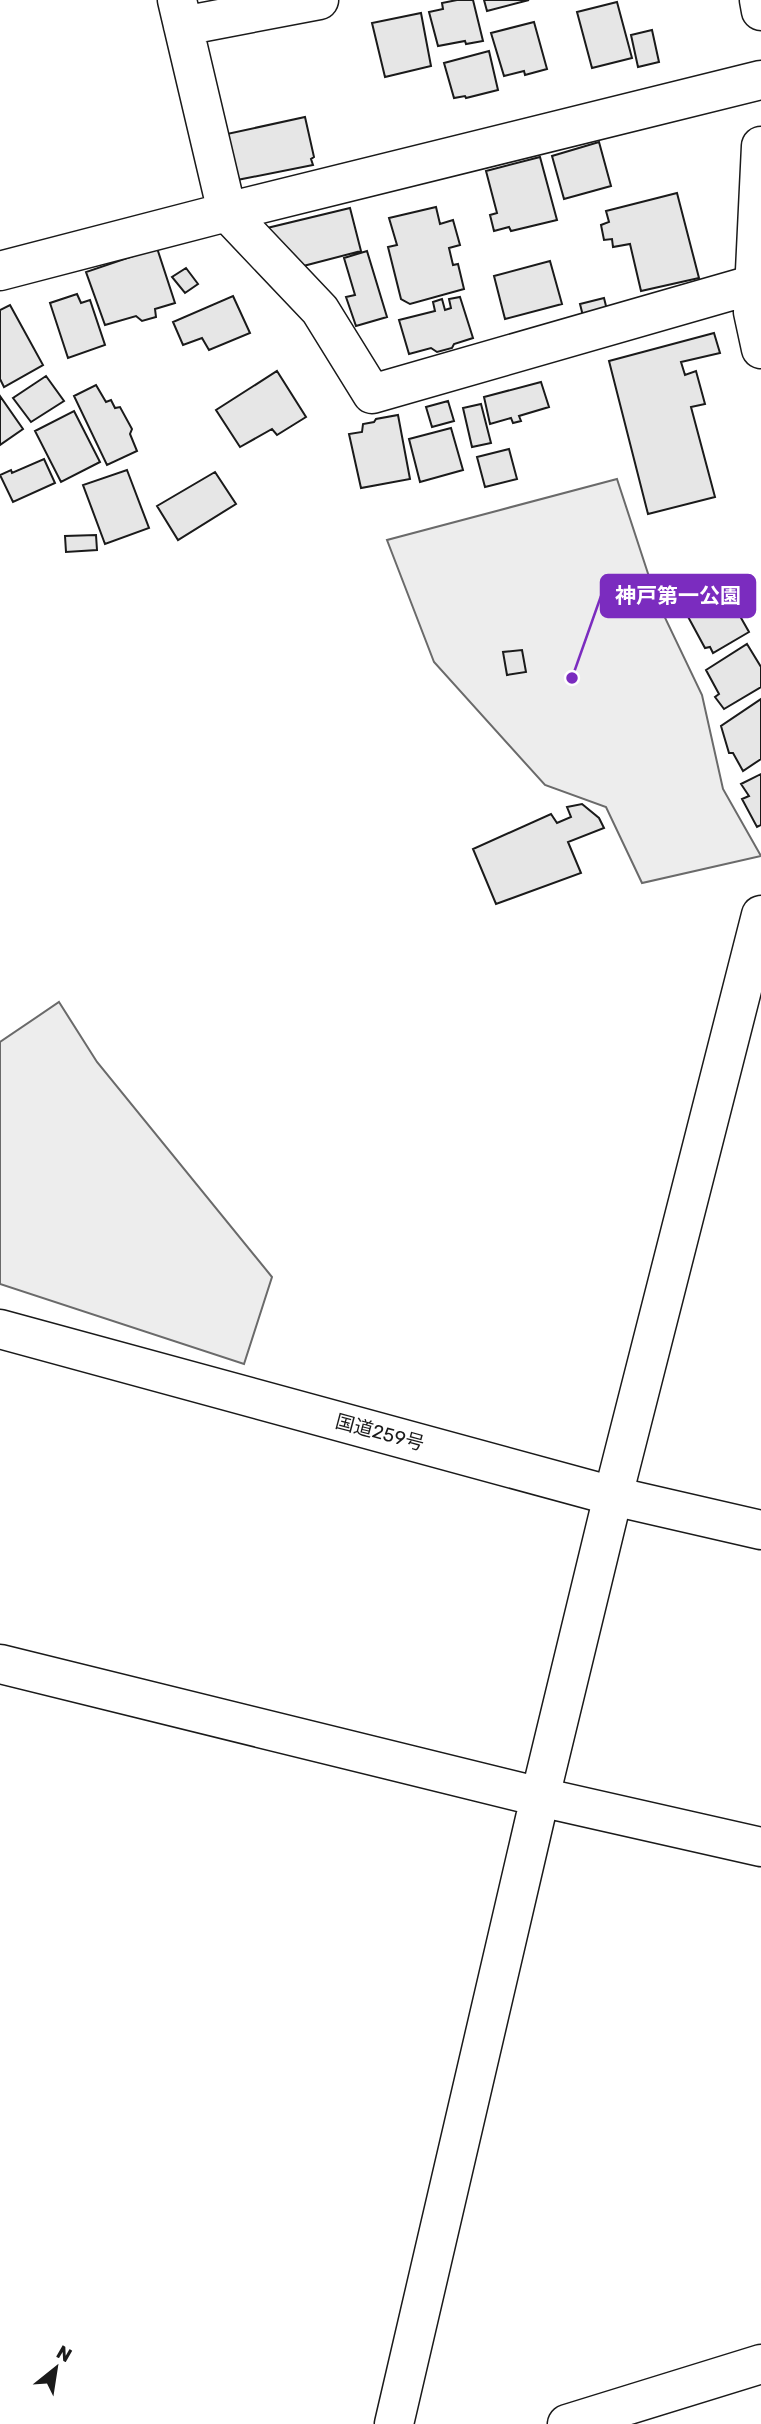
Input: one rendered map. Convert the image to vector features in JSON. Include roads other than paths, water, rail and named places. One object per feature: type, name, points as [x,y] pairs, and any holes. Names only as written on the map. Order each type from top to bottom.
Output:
[{"type":"main road","points":[[319,0],[180,13],[227,212],[320,310],[372,394],[755,284]]},
{"type":"main road","points":[[759,0],[761,11]]},
{"type":"main road","points":[[0,271],[761,80]]},
{"type":"main road","points":[[761,146],[754,312],[761,348]]},
{"type":"main road","points":[[394,2424],[613,1496],[761,915]]},
{"type":"main road","name":"国道259号","points":[[0,1329],[613,1496],[761,1530]]},
{"type":"main road","points":[[0,1664],[540,1797],[761,1847]]},
{"type":"main road","points":[[567,2424],[761,2364]]},
{"type":"place","name":"神戸第一公園","points":[[572,678]]}]
